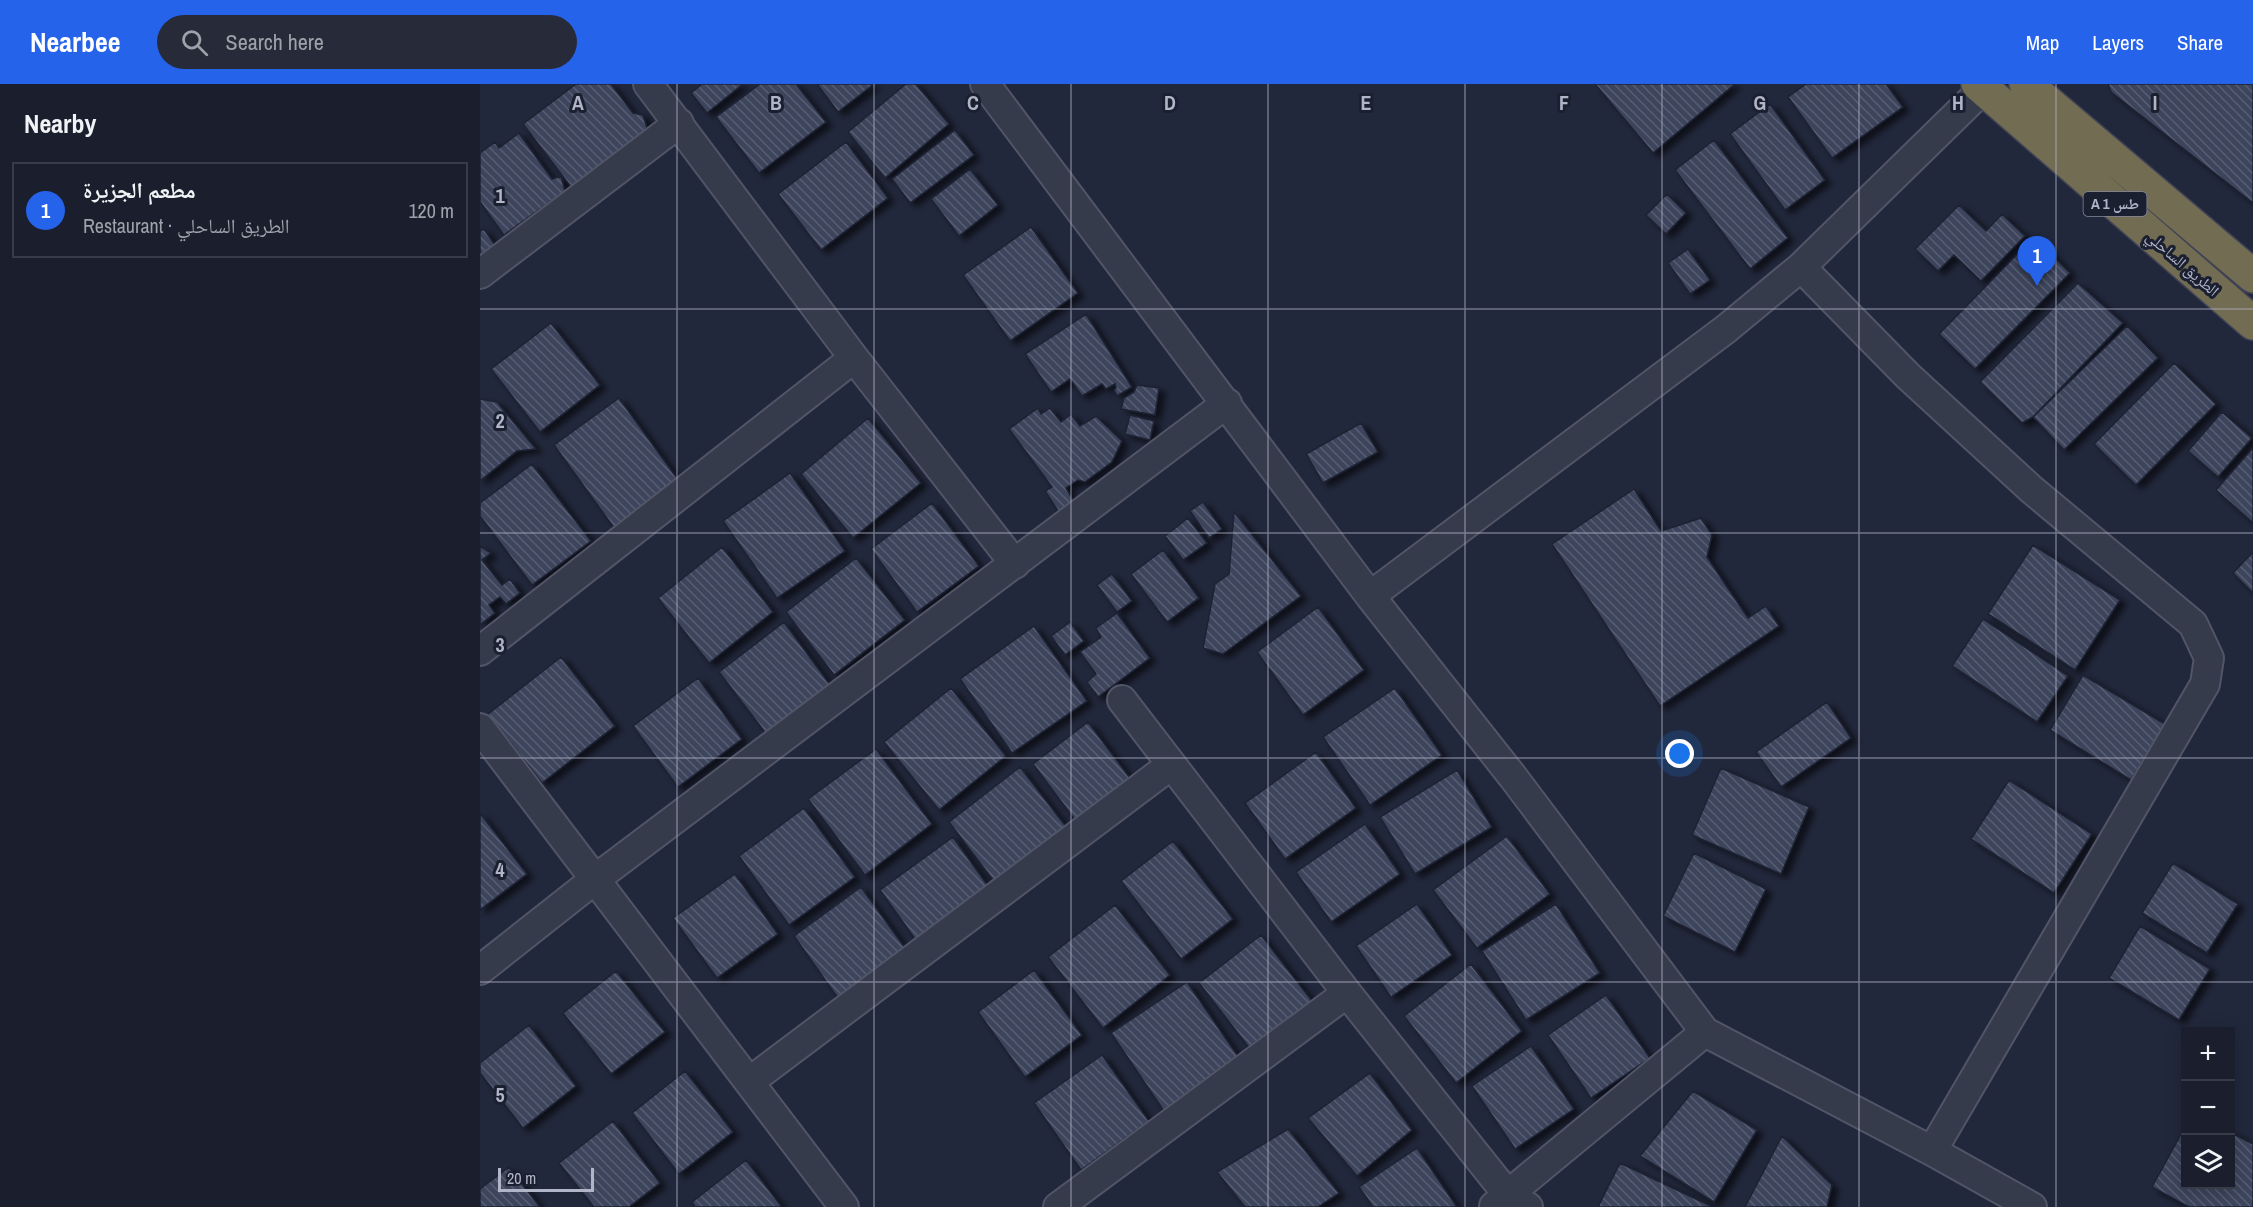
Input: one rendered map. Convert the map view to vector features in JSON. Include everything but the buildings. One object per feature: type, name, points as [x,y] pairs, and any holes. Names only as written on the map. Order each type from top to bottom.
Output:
[{"type":"highway","name":"الطريق الساحلي","points":[[2026,84],[2253,276]]},
{"type":"highway","name":"الطريق الساحلي","points":[[1981,86],[2253,323]]},
{"type":"street","points":[[648,84],[854,358],[1015,564]]},
{"type":"street","points":[[985,84],[1370,596],[1513,777],[1705,1032],[1932,1151],[2032,1207]]},
{"type":"street","points":[[1370,596],[1717,336],[1801,267],[1981,86]]},
{"type":"street","points":[[480,274],[679,123]]},
{"type":"street","points":[[1801,267],[1908,376],[2031,489],[2193,624],[2209,658],[2205,684],[1932,1151]]},
{"type":"street","points":[[480,651],[854,358]]},
{"type":"street","points":[[480,970],[594,880],[1227,403]]},
{"type":"street","points":[[1122,700],[1510,1203],[1705,1032]]},
{"type":"street","points":[[480,728],[844,1207]]},
{"type":"street","points":[[749,1082],[1171,765]]},
{"type":"street","points":[[1058,1207],[1347,993]]},
{"type":"place","name":"مطعم الجزيرة","points":[[2037,286]]}]
